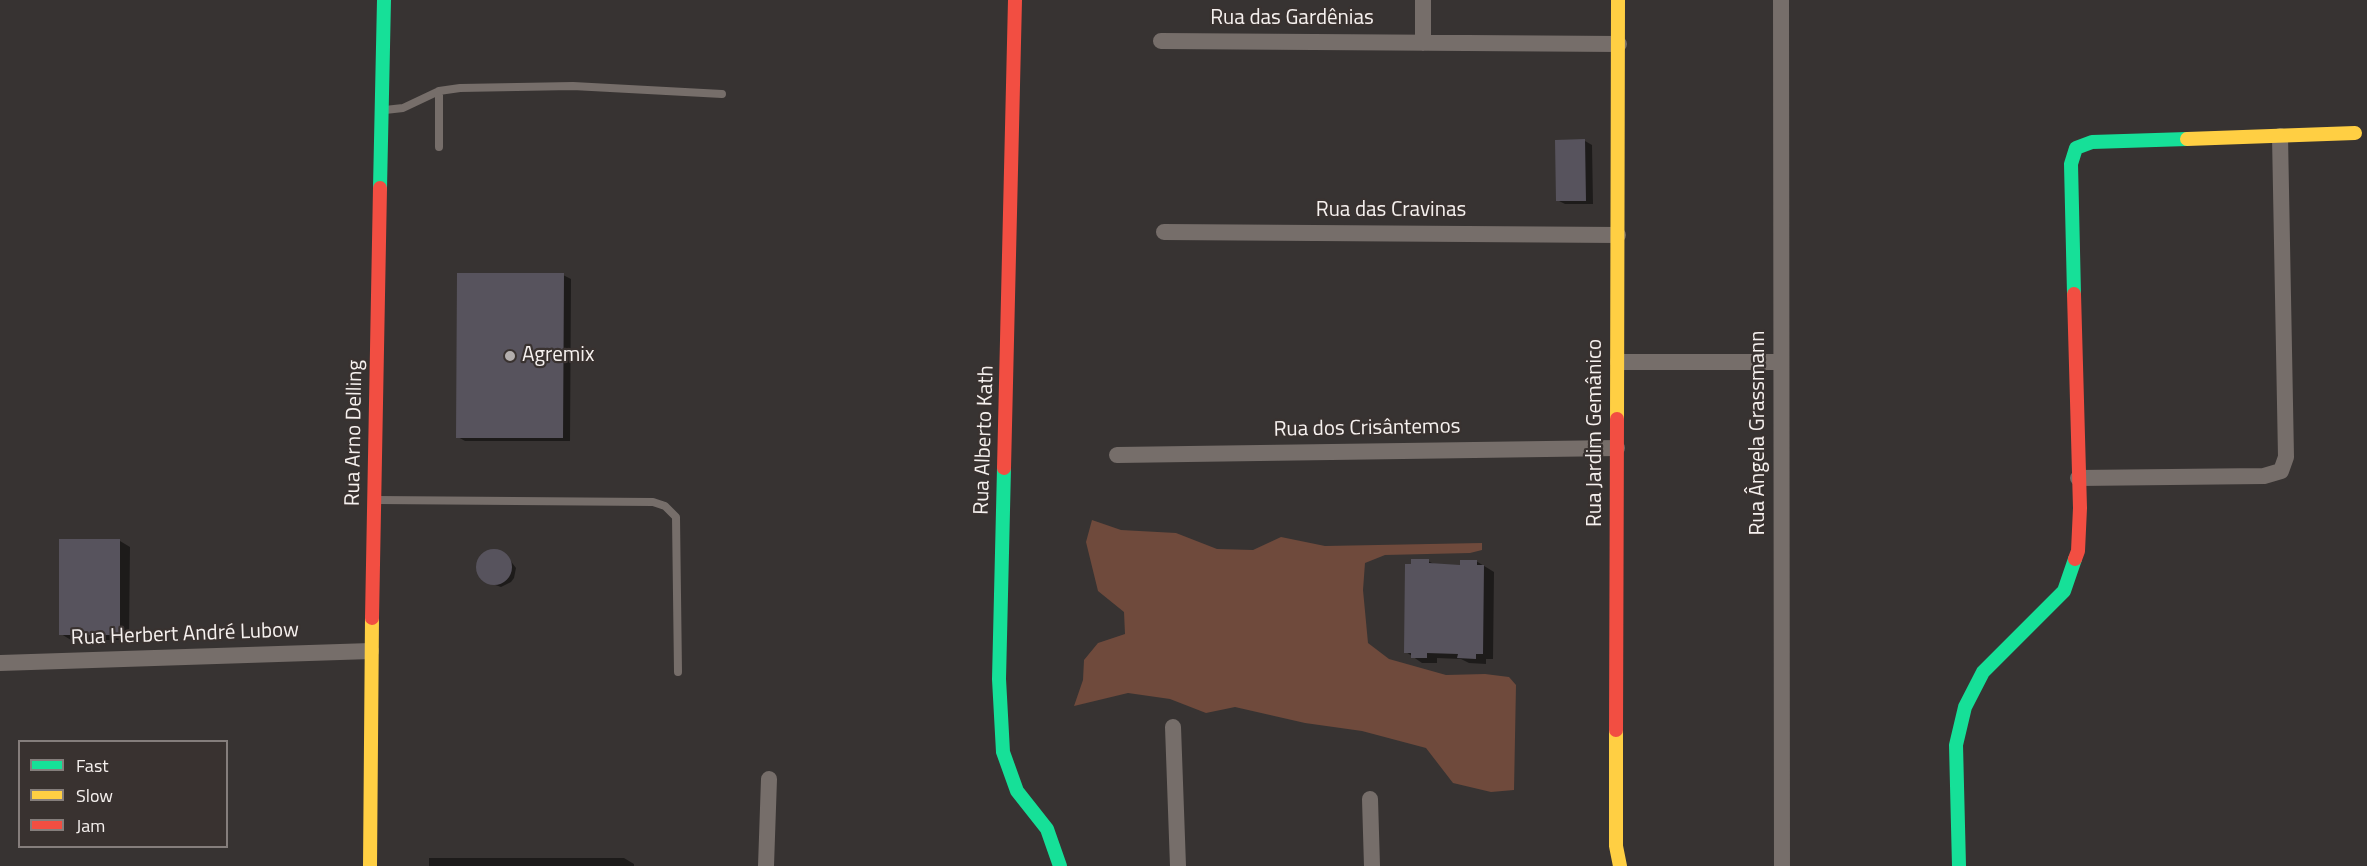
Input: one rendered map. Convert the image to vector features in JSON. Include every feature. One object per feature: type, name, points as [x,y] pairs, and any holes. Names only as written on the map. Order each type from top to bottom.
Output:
[{"type":"street","name":"Rua Arno Delling","points":[[370,866],[371,651],[384,0]]},
{"type":"street","name":"Rua Alberto Kath","points":[[1015,0],[999,678],[1002,742],[1003,752],[1017,791],[1047,829],[1060,866]]},
{"type":"street","name":"Rua Jardim Gemânico","points":[[1618,0],[1616,846],[1620,866]]},
{"type":"street","name":"Rua Ângela Grassmann","points":[[1781,0],[1782,866]]},
{"type":"street","points":[[1419,4],[1423,43]]},
{"type":"street","name":"Rua das Gardênias","points":[[1161,41],[1619,44]]},
{"type":"street","points":[[1959,866],[1956,745],[1965,707],[1983,672],[2064,591],[2078,551],[2080,508],[2071,164],[2076,148],[2092,142],[2355,133]]},
{"type":"street","points":[[2078,478],[2264,476],[2281,471],[2286,457],[2280,136]]},
{"type":"street","name":"Rua das Cravinas","points":[[1164,232],[1618,236]]},
{"type":"street","points":[[1618,362],[1781,362]]},
{"type":"street","name":"Rua dos Crisântemos","points":[[1117,455],[1617,448]]},
{"type":"street","name":"Rua Herbert André Lubow","points":[[0,663],[371,651]]},
{"type":"street","points":[[1173,727],[1178,866]]},
{"type":"street","points":[[766,866],[769,779]]},
{"type":"street","points":[[1370,799],[1372,866]]},
{"type":"lane","points":[[382,110],[403,108],[439,91],[460,88],[573,86],[722,94]]},
{"type":"lane","points":[[439,91],[439,147]]},
{"type":"lane","points":[[375,500],[653,502],[665,506],[676,517],[678,672]]},
{"type":"shaded area","points":[[1092,520],[1121,530],[1176,533],[1217,549],[1253,550],[1281,537],[1325,546],[1482,543],[1482,550],[1470,553],[1385,555],[1365,563],[1363,590],[1368,643],[1389,659],[1446,675],[1485,674],[1509,677],[1516,685],[1514,790],[1491,792],[1453,783],[1426,748],[1362,731],[1305,723],[1235,707],[1206,713],[1170,699],[1128,693],[1074,706],[1083,680],[1084,660],[1098,643],[1125,634],[1124,612],[1098,591],[1086,542]]},
{"type":"building","points":[[1585,139],[1586,201],[1556,201],[1555,140]]},
{"type":"building","name":"Agremix","points":[[457,273],[564,273],[563,438],[456,438]]},
{"type":"building","points":[[59,539],[120,539],[120,635],[59,635]]},
{"type":"building","points":[[494,549],[507,554],[512,567],[507,580],[494,585],[481,580],[476,567],[481,554]]},
{"type":"building","points":[[1411,559],[1429,559],[1429,563],[1460,565],[1460,560],[1477,560],[1477,565],[1484,565],[1483,654],[1476,654],[1476,659],[1457,658],[1458,654],[1427,653],[1427,658],[1411,658],[1411,653],[1404,653],[1405,564],[1411,564]]},
{"type":"traffic: fast","points":[[380,188],[384,0]]},
{"type":"traffic: fast","points":[[2074,294],[2071,164],[2076,148],[2092,142],[2187,139]]},
{"type":"traffic: fast","points":[[1004,468],[999,679],[1003,752],[1017,791],[1047,829],[1060,866]]},
{"type":"traffic: fast","points":[[1959,866],[1956,745],[1965,707],[1983,672],[2064,591],[2075,559]]},
{"type":"traffic: slow","points":[[1617,419],[1618,0]]},
{"type":"traffic: slow","points":[[2187,139],[2355,133]]},
{"type":"traffic: slow","points":[[370,866],[372,618]]},
{"type":"traffic: slow","points":[[1616,730],[1616,846],[1620,866]]},
{"type":"traffic: jam","points":[[1004,468],[1015,0]]},
{"type":"traffic: jam","points":[[372,618],[380,188]]},
{"type":"traffic: jam","points":[[2074,294],[2080,508],[2078,551],[2075,559]]},
{"type":"traffic: jam","points":[[1616,730],[1617,419]]},
{"type":"place","name":"Agremix","points":[[510,356]]}]
